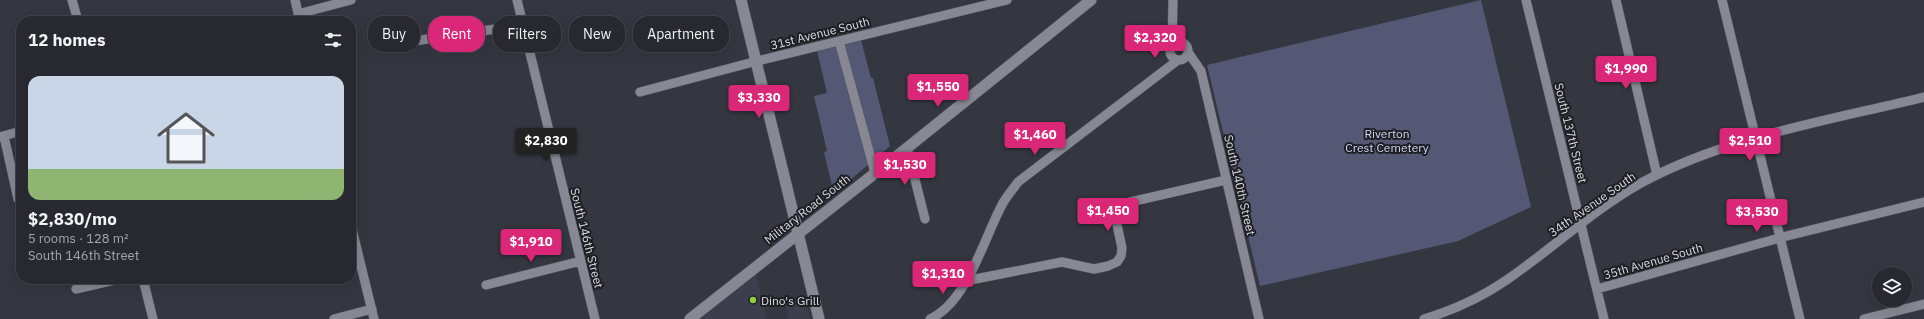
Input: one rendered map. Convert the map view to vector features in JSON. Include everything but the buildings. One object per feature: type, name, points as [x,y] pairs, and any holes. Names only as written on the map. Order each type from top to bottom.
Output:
[{"type":"street","points":[[72,0],[77,16]]},
{"type":"street","points":[[294,0],[299,16]]},
{"type":"street","points":[[302,16],[351,0]]},
{"type":"street","name":"South 146th Street","points":[[517,0],[521,16]]},
{"type":"street","points":[[741,0],[799,232],[819,319]]},
{"type":"street","name":"31st Avenue South","points":[[640,92],[757,61],[1007,0]]},
{"type":"street","name":"Military Road South","points":[[690,319],[907,148],[1091,0]]},
{"type":"street","points":[[1173,0],[1173,23],[1171,34],[1174,47],[1174,58],[1186,57]]},
{"type":"street","name":"South 137th Street","points":[[1526,0],[1604,319]]},
{"type":"street","points":[[1616,0],[1657,175]]},
{"type":"street","points":[[1722,0],[1800,319]]},
{"type":"street","points":[[420,40],[493,29]]},
{"type":"street","points":[[839,41],[875,173]]},
{"type":"street","points":[[1158,76],[1174,47],[1186,44],[1186,57]]},
{"type":"street","name":"South 146th Street","points":[[530,52],[595,319]]},
{"type":"street","points":[[930,319],[946,308],[965,281],[1003,203],[1018,182],[1158,76],[1186,57]]},
{"type":"street","name":"South 140th Street","points":[[1186,57],[1198,64],[1201,71],[1259,319]]},
{"type":"street","name":"34th Avenue South","points":[[1424,319],[1470,302],[1507,280],[1580,224],[1640,184],[1702,155],[1756,138],[1924,97]]},
{"type":"street","points":[[16,132],[2,136],[16,191]]},
{"type":"street","points":[[907,148],[925,219]]},
{"type":"street","points":[[965,281],[1062,262],[1094,269],[1108,266],[1117,262],[1121,256],[1122,248],[1113,206],[1226,180]]},
{"type":"street","name":"35th Avenue South","points":[[1597,289],[1779,238],[1924,202]]},
{"type":"street","points":[[356,245],[374,319]]},
{"type":"street","points":[[486,285],[581,261]]},
{"type":"street","points":[[76,289],[98,284]]},
{"type":"street","points":[[144,284],[153,319]]},
{"type":"street","points":[[1864,319],[1924,304]]},
{"type":"street","points":[[334,319],[372,309]]},
{"type":"shaded area","points":[[756,273],[767,319],[700,319]]},
{"type":"shaded area","points":[[806,298],[810,319],[789,319],[785,303]]},
{"type":"green space","name":"Riverton Crest Cemetery","points":[[1481,0],[1531,207],[1458,241],[1260,286],[1207,65]]},
{"type":"green space","points":[[861,40],[871,78],[873,78],[890,146],[834,194],[824,152],[827,151],[814,96],[827,93],[817,51]]},
{"type":"place","name":"Dino's Grill","points":[[753,300]]}]
